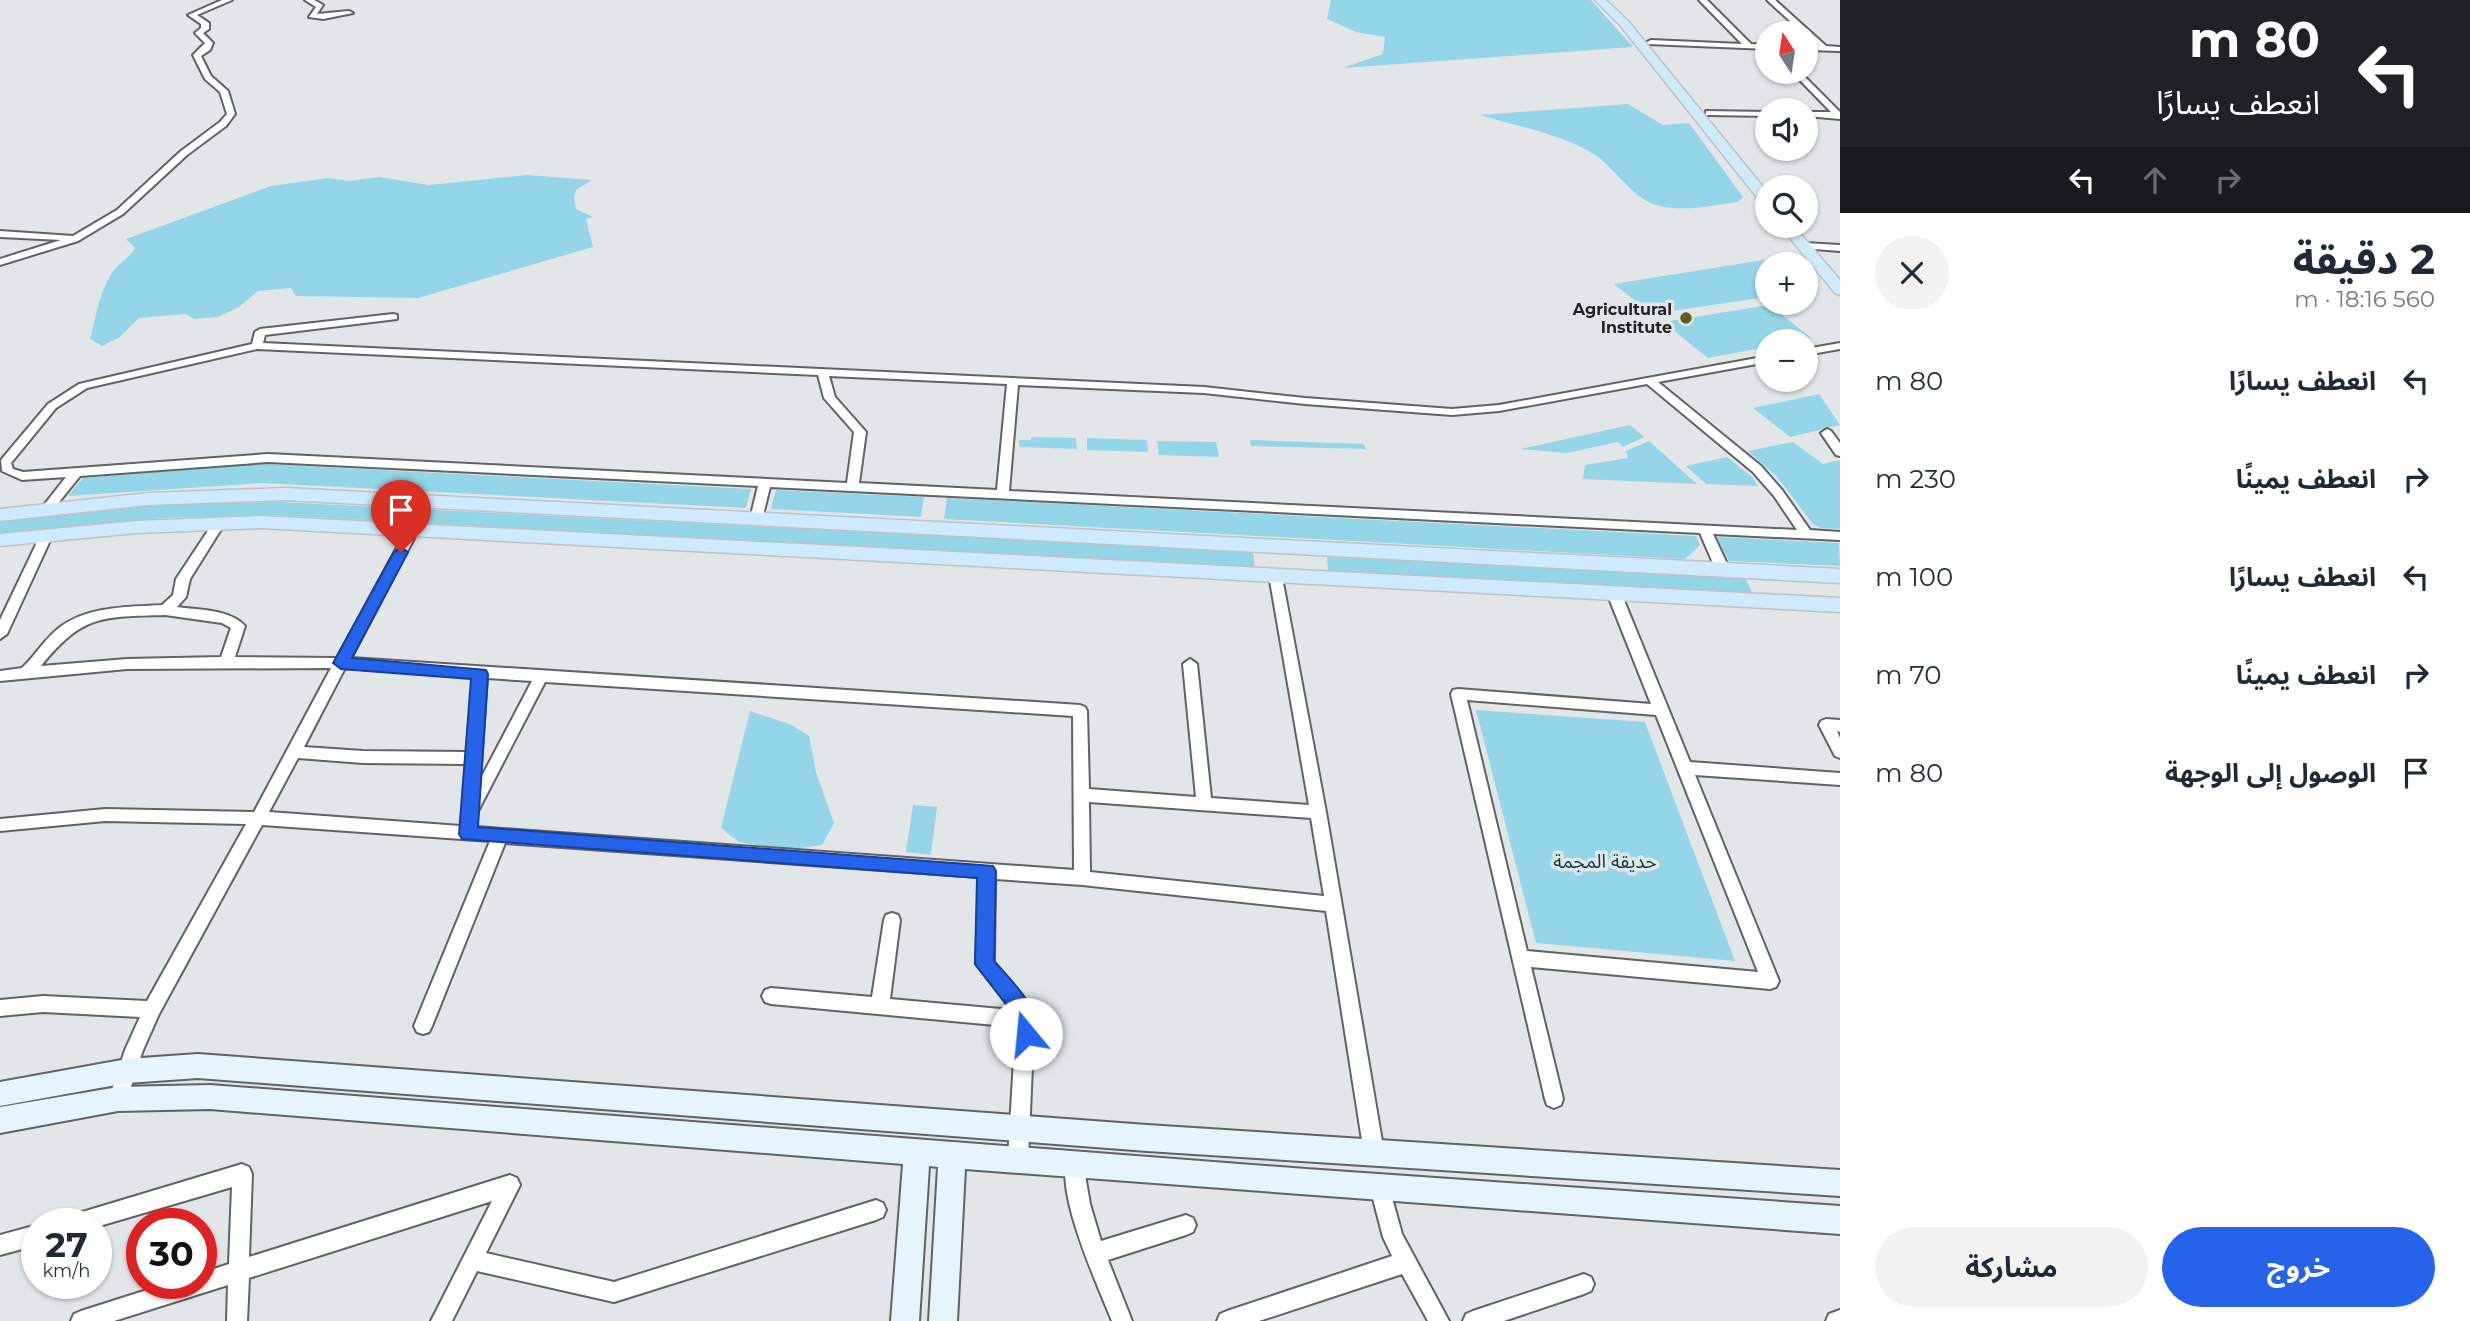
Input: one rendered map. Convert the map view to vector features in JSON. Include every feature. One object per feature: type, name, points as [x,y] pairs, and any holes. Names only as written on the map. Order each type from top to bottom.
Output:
[{"type":"main road","points":[[1600,0],[1624,23],[1755,186]]},
{"type":"main road","points":[[1610,0],[1651,43],[1762,175]]},
{"type":"main road","points":[[1802,238],[1840,271]]},
{"type":"main road","points":[[1808,238],[1840,290]]},
{"type":"main road","points":[[0,515],[148,499],[285,494],[1840,576]]},
{"type":"main road","points":[[0,540],[47,534],[260,522],[1840,605]]},
{"type":"street","points":[[0,262],[75,239],[120,212],[184,153],[223,124],[231,114],[225,91],[208,77],[197,55],[208,48],[209,43],[199,33],[205,29],[205,23],[192,15],[228,0]]},
{"type":"street","points":[[309,0],[320,7],[312,15],[323,17],[349,13]]},
{"type":"street","points":[[1703,0],[1749,46]]},
{"type":"street","points":[[1772,0],[1825,49]]},
{"type":"street","points":[[1651,43],[1755,46]]},
{"type":"street","points":[[1818,49],[1840,50]]},
{"type":"street","points":[[1808,84],[1839,115]]},
{"type":"street","points":[[1709,113],[1755,114]]},
{"type":"street","points":[[1818,114],[1839,115]]},
{"type":"street","points":[[0,234],[57,235],[75,239]]},
{"type":"street","points":[[1812,246],[1840,248]]},
{"type":"street","points":[[257,346],[260,332],[393,317]]},
{"type":"street","points":[[1755,361],[1499,408],[1452,412],[1204,390],[257,346],[83,386],[52,406],[5,463],[8,471],[22,476],[268,458],[1840,536]]},
{"type":"street","points":[[1818,350],[1840,346]]},
{"type":"street","points":[[822,372],[830,398],[860,432],[852,487]]},
{"type":"street","points":[[1650,380],[1757,469],[1778,493],[1805,534]]},
{"type":"street","points":[[1003,494],[1013,381]]},
{"type":"street","points":[[1827,433],[1840,452]]},
{"type":"street","points":[[47,509],[76,472]]},
{"type":"street","points":[[757,519],[765,482]]},
{"type":"street","points":[[165,610],[179,597],[183,579],[219,523]]},
{"type":"street","points":[[118,1099],[152,1009],[413,529]]},
{"type":"street","points":[[1704,529],[1723,570]]},
{"type":"street","points":[[0,634],[47,534]]},
{"type":"street","points":[[1276,575],[1374,1153]]},
{"type":"street","points":[[1521,958],[1770,981],[1614,593]]},
{"type":"street","points":[[27,673],[40,661],[51,643],[78,621],[97,614],[165,610],[225,619],[238,626],[227,661]]},
{"type":"street","points":[[0,676],[60,668],[227,661],[341,663],[1080,711],[1082,878]]},
{"type":"street","points":[[1190,664],[1204,804]]},
{"type":"street","points":[[468,834],[480,674]]},
{"type":"street","points":[[470,816],[540,677]]},
{"type":"street","points":[[1554,1099],[1458,694],[1661,710]]},
{"type":"street","points":[[1840,726],[1826,725],[1840,752]]},
{"type":"street","points":[[294,752],[363,757],[474,758]]},
{"type":"street","points":[[1684,768],[1840,779]]},
{"type":"street","points":[[1081,795],[1318,812]]},
{"type":"street","points":[[0,825],[105,815],[258,818],[1082,878],[1332,904]]},
{"type":"street","points":[[423,1026],[500,836]]},
{"type":"street","points":[[987,871],[985,964],[1019,1006],[1025,1020],[1018,1159]]},
{"type":"street","points":[[880,1005],[892,920]]},
{"type":"street","points":[[771,996],[1025,1020]]},
{"type":"street","points":[[0,1008],[43,1004],[152,1009]]},
{"type":"street","points":[[0,1094],[127,1071],[186,1067],[252,1069],[1021,1129],[1840,1183]]},
{"type":"street","points":[[457,1115],[466,1085]]},
{"type":"street","points":[[0,1120],[118,1099],[210,1097],[1840,1220]]},
{"type":"street","points":[[905,1321],[917,1152]]},
{"type":"street","points":[[943,1321],[952,1154]]},
{"type":"street","points":[[1075,1164],[1077,1196],[1122,1321]]},
{"type":"street","points":[[112,1212],[242,1174],[237,1321]]},
{"type":"street","points":[[217,1278],[510,1185],[440,1321]]},
{"type":"street","points":[[1380,1187],[1386,1221],[1439,1321]]},
{"type":"street","points":[[472,1260],[614,1292],[876,1210]]},
{"type":"street","points":[[1097,1253],[1186,1225]]},
{"type":"street","points":[[0,1245],[21,1239]]},
{"type":"street","points":[[1227,1321],[1406,1262]]},
{"type":"street","points":[[1474,1321],[1584,1284]]},
{"type":"street","points":[[81,1321],[150,1299]]},
{"type":"green space","points":[[1331,0],[1591,0],[1633,47],[1343,68],[1383,54],[1385,37],[1356,32],[1327,19]]},
{"type":"green space","points":[[1628,104],[1663,125],[1689,123],[1743,197],[1738,202],[1700,207],[1662,206],[1639,196],[1587,150],[1548,134],[1479,115]]},
{"type":"green space","points":[[527,175],[592,180],[576,190],[574,198],[576,209],[593,217],[586,219],[593,247],[418,298],[296,296],[291,288],[258,291],[239,307],[218,317],[194,319],[186,314],[139,318],[120,337],[102,346],[90,339],[104,289],[114,270],[135,248],[126,239],[271,186],[328,178],[350,181],[379,177],[429,185]]},
{"type":"green space","points":[[1755,261],[1755,299],[1652,314],[1614,284]]},
{"type":"green space","points":[[1755,307],[1755,315],[1782,315],[1800,329],[1755,329],[1755,349],[1708,358],[1663,322]]},
{"type":"green space","points":[[1819,394],[1840,425],[1790,437],[1753,408]]},
{"type":"green space","points":[[1630,425],[1644,437],[1623,447],[1618,442],[1567,453],[1520,449]]},
{"type":"green space","points":[[1031,437],[1076,438],[1077,449],[1019,447],[1019,440],[1031,440]]},
{"type":"green space","points":[[1087,438],[1147,440],[1148,452],[1087,450]]},
{"type":"green space","points":[[1250,440],[1364,444],[1366,449],[1251,446]]},
{"type":"green space","points":[[1157,441],[1216,442],[1219,457],[1159,455]]},
{"type":"green space","points":[[1649,441],[1697,484],[1583,479],[1585,465],[1628,458],[1626,451]]},
{"type":"green space","points":[[1793,442],[1823,464],[1840,460],[1840,529],[1821,528],[1813,524],[1777,477],[1748,451]]},
{"type":"green space","points":[[1727,457],[1752,477],[1758,486],[1706,484],[1686,466]]},
{"type":"green space","points":[[264,464],[751,489],[746,508],[262,483],[68,496],[83,478]]},
{"type":"green space","points":[[776,490],[924,497],[921,517],[771,509]]},
{"type":"green space","points":[[947,498],[1696,536],[1700,545],[1685,559],[944,519]]},
{"type":"green space","points":[[280,502],[1253,552],[1255,568],[271,515],[163,518],[0,534],[0,520],[170,504]]},
{"type":"green space","points":[[1716,537],[1839,543],[1840,566],[1729,561]]},
{"type":"green space","points":[[1327,557],[1745,578],[1753,594],[1328,571]]},
{"type":"green space","name":"حديقة المجمة","points":[[1476,710],[1645,722],[1735,961],[1536,943]]},
{"type":"green space","points":[[750,711],[792,725],[809,736],[816,772],[834,823],[822,845],[787,850],[739,842],[721,828]]},
{"type":"green space","points":[[913,805],[937,807],[931,855],[906,852]]},
{"type":"place","name":"Agricultural Institute","points":[[1686,318]]},
{"type":"route","points":[[401,552],[341,663],[480,674],[468,834],[987,871],[985,964],[1019,1006],[1025,1020],[1026,1034]]}]
